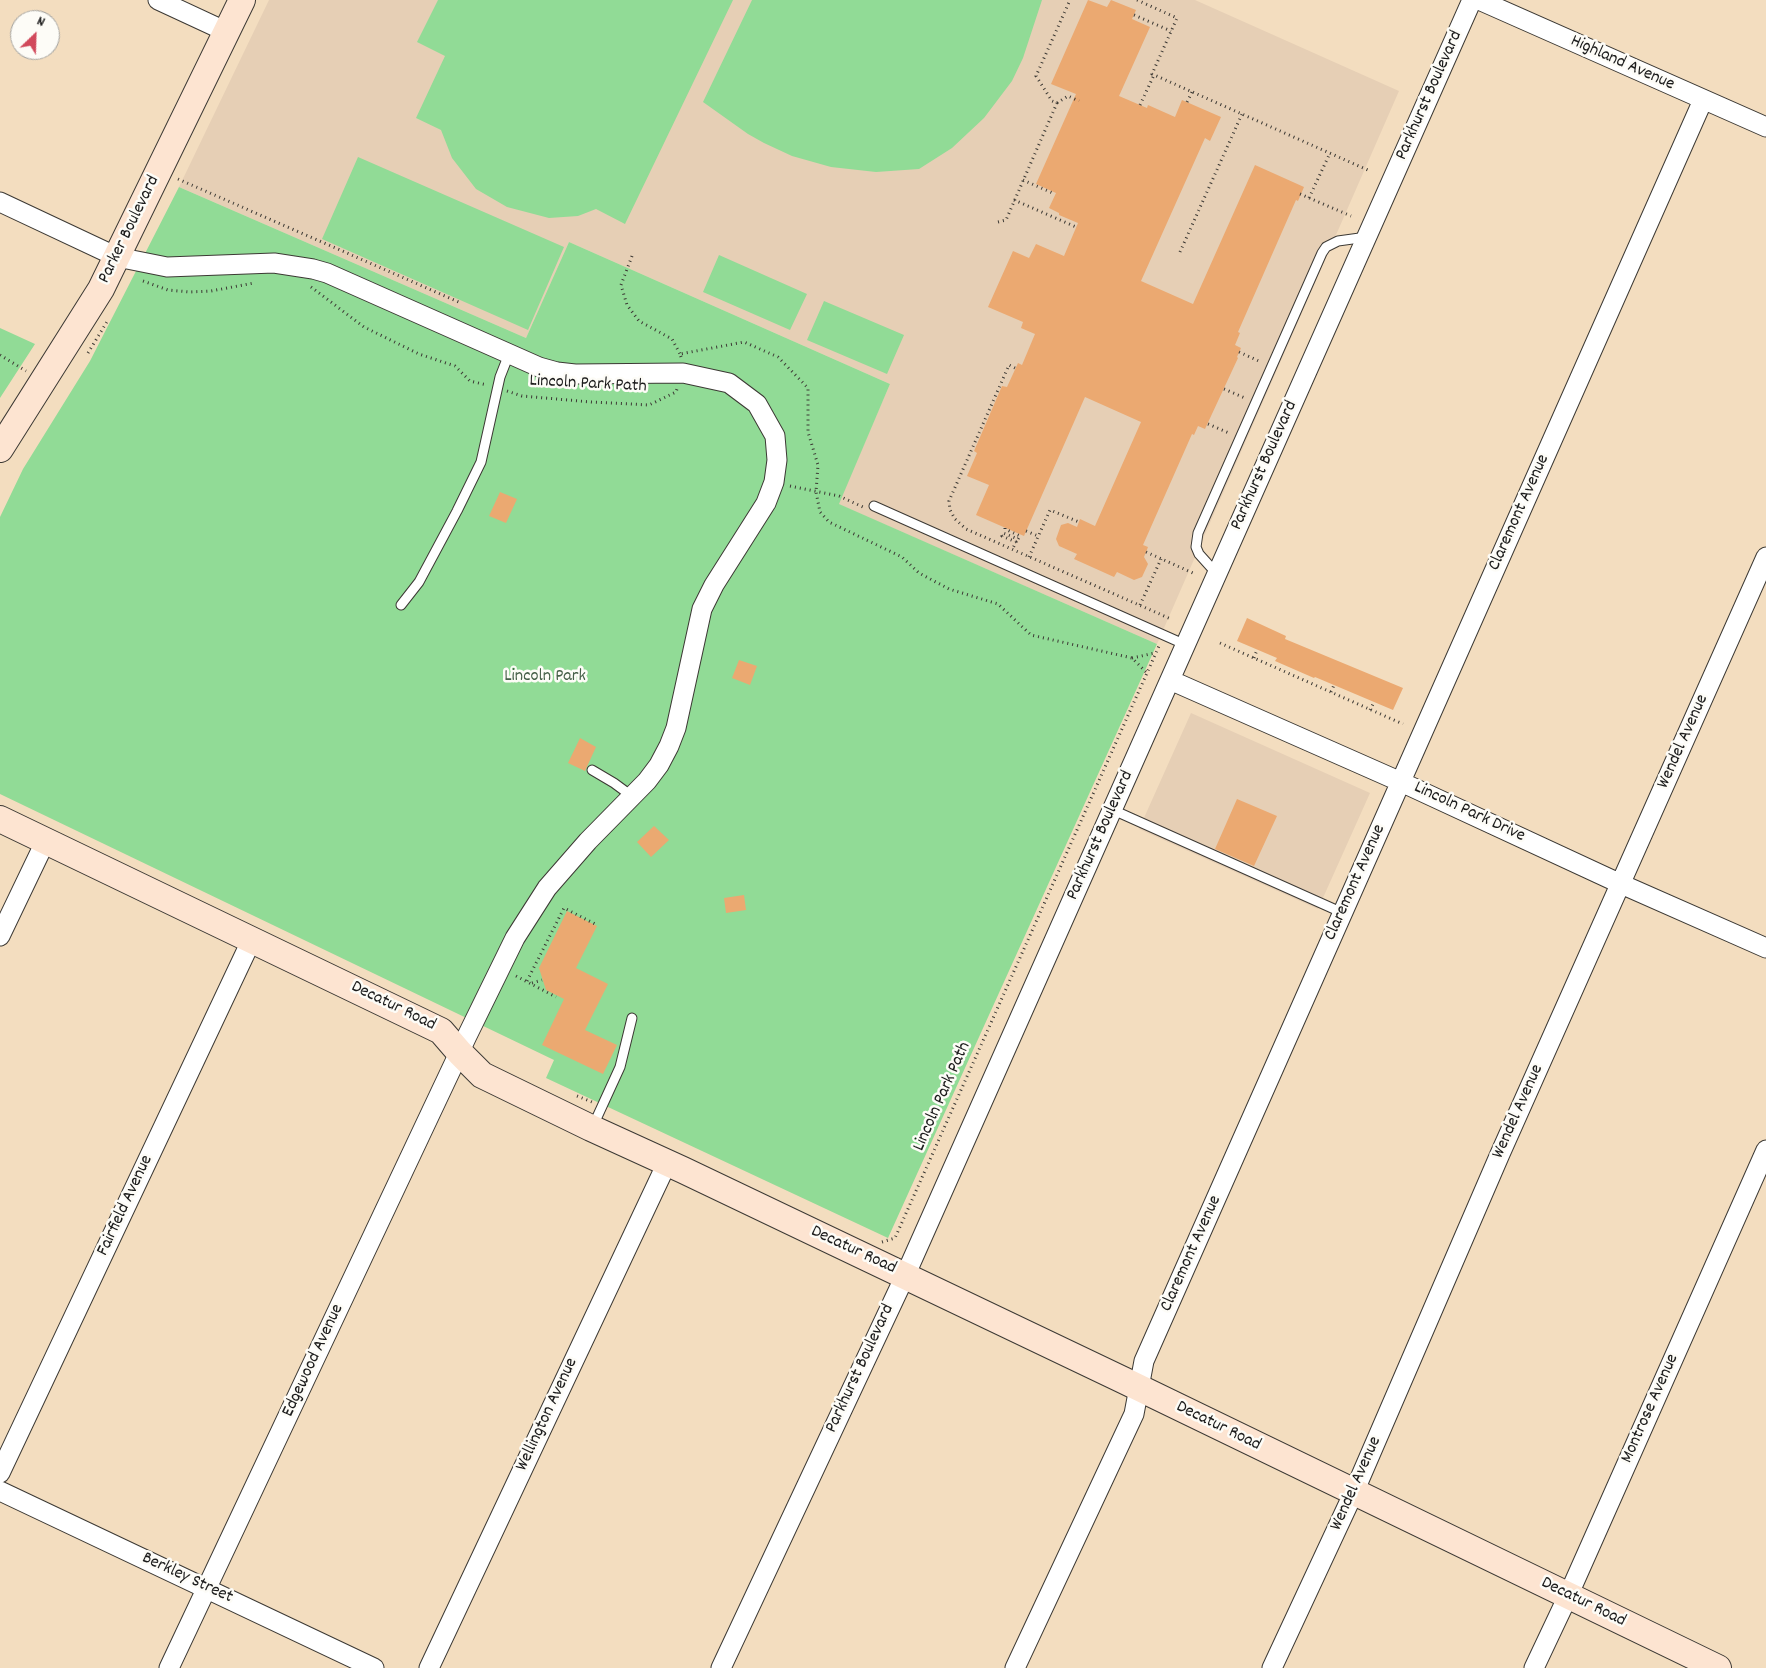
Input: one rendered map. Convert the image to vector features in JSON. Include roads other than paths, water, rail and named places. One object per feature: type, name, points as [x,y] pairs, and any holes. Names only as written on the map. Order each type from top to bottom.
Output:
[{"type":"street","points":[[158,0],[226,32]]},
{"type":"street","name":"Parker Boulevard","points":[[0,450],[101,289],[242,0]]},
{"type":"street","name":"Parkhurst Boulevard","points":[[721,1668],[905,1276],[1472,0]]},
{"type":"street","name":"Highland Avenue","points":[[1479,0],[1766,128]]},
{"type":"street","name":"Claremont Avenue","points":[[1014,1668],[1134,1414],[1144,1361],[1704,100]]},
{"type":"street","name":"Edgewood Avenue","points":[[0,202],[117,257],[168,267],[274,263],[327,273],[539,367],[557,372],[575,374],[683,373],[728,383],[757,404],[775,436],[777,460],[774,482],[766,503],[714,585],[702,609],[695,634],[676,728],[669,746],[659,765],[632,797],[565,866],[531,910],[488,991],[168,1668]]},
{"type":"street","name":"Wendel Avenue","points":[[1272,1668],[1354,1492],[1500,1154],[1766,557]]},
{"type":"street","name":"Lincoln Park Drive","points":[[1170,680],[1401,782],[1621,884],[1766,948]]},
{"type":"street","name":"Decatur Road","points":[[0,819],[441,1031],[482,1075],[1139,1388],[1718,1668]]},
{"type":"street","points":[[0,936],[46,840]]},
{"type":"street","name":"Fairfield Avenue","points":[[0,1474],[252,939]]},
{"type":"street","name":"Montrose Avenue","points":[[1534,1668],[1568,1596],[1766,1150]]},
{"type":"street","name":"Wellington Avenue","points":[[429,1668],[667,1163]]},
{"type":"street","name":"Berkley Street","points":[[0,1491],[374,1668]]},
{"type":"lane","points":[[1217,574],[1199,554],[1196,547],[1198,533],[1322,253],[1326,247],[1338,241],[1367,237]]},
{"type":"lane","points":[[401,605],[419,582],[481,462],[500,377],[509,354]]},
{"type":"lane","points":[[874,506],[1186,645]]},
{"type":"lane","points":[[592,770],[614,782],[632,797]]},
{"type":"lane","points":[[1113,810],[1344,913]]},
{"type":"lane","points":[[591,1128],[620,1067],[632,1018]]},
{"type":"park label","name":"Lincoln Park","points":[[545,678]]}]
